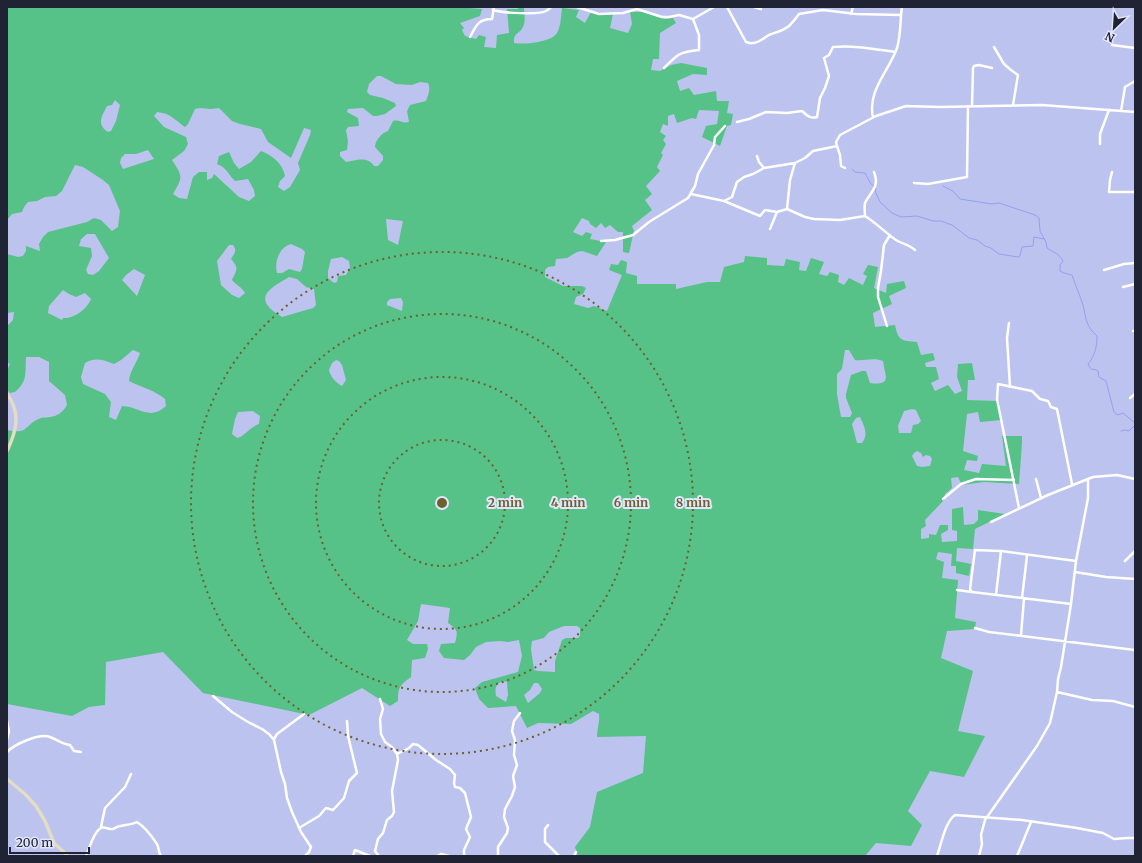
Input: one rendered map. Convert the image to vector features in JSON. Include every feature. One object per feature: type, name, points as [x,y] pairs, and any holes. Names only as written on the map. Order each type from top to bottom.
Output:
[{"type":"street","points":[[470,37],[479,22],[484,19],[492,19],[494,9],[506,13],[510,12],[524,14],[531,12],[541,13],[551,7]]},
{"type":"street","points":[[577,7],[588,8],[600,14],[623,13],[640,8],[662,17],[679,15],[693,19],[714,7]]},
{"type":"street","points":[[727,7],[746,42],[748,43],[761,40],[782,30],[792,23],[799,14],[822,8],[851,14],[901,15]]},
{"type":"street","points":[[754,7],[761,9]]},
{"type":"street","points":[[851,14],[853,7]]},
{"type":"street","points":[[873,118],[872,112],[874,95],[895,52],[902,7]]},
{"type":"street","points":[[664,68],[674,57],[683,52],[699,50],[699,35],[693,19]]},
{"type":"street","points":[[1112,45],[1135,48]]},
{"type":"street","points":[[737,122],[766,112],[802,112],[806,116],[813,118],[817,117],[820,98],[825,88],[828,76],[824,58],[829,55],[833,47],[872,47],[895,52]]},
{"type":"street","points":[[994,47],[1004,64],[1018,75],[1013,105]]},
{"type":"street","points":[[972,106],[974,66],[979,65],[992,68]]},
{"type":"street","points":[[1121,111],[1125,87],[1135,81]]},
{"type":"street","points":[[845,168],[841,166],[840,155],[836,142],[840,135],[873,118],[906,106],[1042,105],[1135,112]]},
{"type":"street","points":[[914,183],[928,184],[967,177],[968,106]]},
{"type":"street","points":[[1100,144],[1100,134],[1109,110]]},
{"type":"street","points":[[602,241],[615,240],[633,235],[649,222],[684,201],[691,194],[698,174],[714,145],[715,137],[725,126]]},
{"type":"street","points":[[724,201],[732,197],[739,181],[744,177],[764,168],[796,163],[814,151],[837,146]]},
{"type":"street","points":[[757,156],[759,162],[764,168]]},
{"type":"street","points":[[786,209],[790,180],[796,163]]},
{"type":"street","points":[[865,216],[865,203],[876,186],[874,172]]},
{"type":"street","points":[[1112,172],[1109,192],[1135,192]]},
{"type":"street","points":[[691,194],[724,201],[760,216],[764,210],[777,212],[786,209],[814,219],[840,220],[865,216],[895,239],[912,246],[915,250]]},
{"type":"street","points":[[770,229],[777,212]]},
{"type":"street","points":[[887,326],[878,297],[878,288],[882,271],[884,245],[890,234]]},
{"type":"street","points":[[1104,270],[1124,264],[1135,263]]},
{"type":"street","points":[[1123,287],[1135,284]]},
{"type":"street","points":[[1009,323],[1008,338],[1010,387]]},
{"type":"street","points":[[1019,508],[997,399],[998,384],[1032,391],[1040,399],[1048,401],[1051,408],[1057,409],[1072,484]]},
{"type":"street","points":[[7,394],[14,403],[17,421],[7,451]]},
{"type":"street","points":[[1130,398],[1135,394]]},
{"type":"street","points":[[991,522],[1072,484],[1088,480],[1093,477],[1117,475],[1135,478]]},
{"type":"street","points":[[943,499],[961,484],[976,479],[1014,480]]},
{"type":"street","points":[[1036,479],[1041,498]]},
{"type":"street","points":[[980,856],[982,844],[981,835],[985,820],[1037,746],[1050,722],[1057,692],[1071,604],[1076,561],[1088,498],[1088,480]]},
{"type":"street","points":[[972,592],[971,587],[975,550],[1001,551],[1027,556],[1076,561]]},
{"type":"street","points":[[996,595],[1001,551]]},
{"type":"street","points":[[1125,562],[1135,551]]},
{"type":"street","points":[[1021,635],[1027,556]]},
{"type":"street","points":[[1075,572],[1135,580]]},
{"type":"street","points":[[957,590],[1071,604]]},
{"type":"street","points":[[975,628],[989,632],[1135,650]]},
{"type":"street","points":[[1057,692],[1092,700],[1113,701],[1135,707]]},
{"type":"street","points":[[213,696],[232,712],[269,734],[274,740],[287,798],[298,828],[311,847],[305,856]]},
{"type":"street","points":[[379,856],[375,850],[378,839],[384,833],[387,820],[394,812],[392,791],[398,760],[397,754],[392,746],[385,742],[381,734],[380,719],[383,709],[380,699]]},
{"type":"street","points":[[498,856],[498,847],[507,833],[508,828],[504,817],[505,809],[515,787],[513,776],[517,765],[514,754],[515,740],[512,730],[514,721],[520,713]]},
{"type":"street","points":[[274,740],[277,734],[304,714]]},
{"type":"street","points":[[7,721],[9,731],[7,740]]},
{"type":"street","points":[[298,828],[318,816],[326,808],[333,810],[344,798],[349,781],[357,773],[348,736],[347,721]]},
{"type":"street","points":[[7,752],[29,739],[49,737],[60,743],[70,745],[74,751],[81,752]]},
{"type":"street","points":[[397,754],[409,748],[413,744],[418,745],[450,769],[455,775],[454,783],[456,787],[460,788],[466,793],[471,817],[466,829],[470,837],[464,850],[464,856]]},
{"type":"street","points":[[86,856],[94,836],[100,828],[105,808],[125,788],[131,774]]},
{"type":"street","points":[[7,779],[25,794],[36,806],[45,821],[54,843],[68,856]]},
{"type":"street","points":[[937,856],[953,816],[988,817],[1031,822],[1103,833],[1114,839],[1135,838]]},
{"type":"street","points":[[100,828],[103,827],[110,830],[118,826],[131,825],[137,822],[148,832],[158,845],[159,854],[161,856]]},
{"type":"street","points":[[1017,856],[1031,822]]},
{"type":"street","points":[[548,825],[545,829],[545,842],[559,856]]},
{"type":"street","points":[[353,856],[355,850],[370,856]]},
{"type":"street","points":[[574,856],[576,852]]},
{"type":"street","points":[[437,856],[441,854],[449,856]]},
{"type":"green space","points":[[7,7],[469,7],[482,9],[480,16],[460,23],[464,28],[462,30],[465,36],[476,39],[479,35],[486,37],[484,47],[496,48],[497,35],[509,33],[507,9],[518,9],[518,7],[524,7],[525,17],[522,29],[514,39],[514,43],[519,44],[544,41],[554,36],[557,33],[561,21],[562,8],[579,10],[576,17],[585,23],[591,12],[613,14],[610,28],[628,33],[632,24],[630,12],[644,12],[665,19],[673,18],[676,23],[660,33],[659,59],[653,59],[651,70],[660,71],[671,65],[681,63],[707,68],[707,75],[693,74],[677,81],[680,91],[689,88],[694,95],[716,91],[717,101],[729,101],[727,113],[733,114],[731,125],[727,126],[720,146],[702,137],[706,126],[717,124],[719,111],[699,110],[696,119],[692,118],[677,123],[674,114],[668,116],[668,126],[663,124],[660,132],[666,136],[663,140],[666,144],[661,153],[663,155],[657,167],[660,171],[646,186],[652,194],[645,200],[652,210],[632,226],[634,231],[629,253],[623,252],[623,232],[618,232],[610,225],[605,228],[601,223],[596,228],[590,224],[589,221],[582,218],[573,232],[582,236],[586,232],[592,234],[590,239],[606,242],[597,256],[582,251],[577,252],[567,258],[556,259],[555,266],[548,267],[545,270],[545,277],[563,286],[582,286],[586,288],[583,294],[576,297],[574,304],[588,308],[594,306],[607,311],[622,275],[609,270],[611,264],[618,265],[621,260],[627,262],[626,273],[637,276],[637,284],[676,284],[676,289],[707,282],[720,282],[724,267],[744,262],[745,256],[767,258],[767,265],[784,266],[786,259],[800,262],[799,270],[806,271],[811,258],[824,262],[819,274],[827,276],[830,272],[839,275],[838,282],[844,285],[849,278],[863,285],[867,276],[863,274],[868,265],[878,267],[874,288],[886,293],[887,284],[904,281],[906,288],[889,296],[892,304],[873,313],[875,327],[895,325],[897,334],[901,339],[917,342],[921,355],[933,353],[935,360],[925,363],[926,367],[936,367],[939,379],[931,383],[935,391],[948,385],[955,394],[962,391],[957,377],[958,364],[972,363],[975,380],[968,380],[967,400],[999,401],[1002,420],[980,422],[978,412],[967,414],[963,451],[978,456],[977,461],[967,460],[964,470],[979,473],[982,464],[1006,466],[1002,436],[1022,436],[1019,484],[984,482],[962,485],[958,477],[951,478],[952,488],[945,494],[944,500],[925,520],[926,526],[921,529],[921,539],[929,538],[929,534],[936,535],[940,525],[948,525],[948,530],[941,534],[942,542],[957,541],[957,531],[952,530],[952,509],[963,507],[964,525],[974,524],[978,520],[978,510],[1005,514],[975,529],[973,549],[957,548],[956,561],[971,564],[969,576],[956,573],[956,566],[951,566],[952,554],[938,552],[936,559],[944,562],[942,578],[958,580],[955,618],[976,622],[975,629],[947,631],[941,658],[973,671],[958,731],[985,736],[964,777],[930,771],[908,811],[922,825],[911,846],[876,843],[865,856],[578,856],[575,847],[590,827],[597,792],[643,773],[646,736],[597,737],[599,714],[593,711],[571,724],[538,723],[527,728],[516,706],[488,708],[479,699],[475,688],[482,682],[518,672],[522,656],[519,640],[508,642],[486,642],[476,647],[464,660],[444,658],[439,651],[441,644],[455,643],[457,636],[454,627],[448,623],[450,608],[421,604],[418,621],[407,640],[413,644],[427,644],[428,649],[425,658],[412,660],[411,677],[400,687],[398,692],[398,701],[390,706],[362,688],[309,715],[203,693],[163,652],[106,662],[105,705],[89,707],[72,716],[7,704],[7,430],[23,430],[36,420],[58,415],[67,405],[65,395],[49,381],[49,362],[39,357],[26,357],[25,376],[22,384],[15,392],[10,393],[7,390],[7,370],[10,364],[7,362],[7,326],[13,320],[14,312],[7,313],[7,254],[18,257],[23,256],[26,251],[26,246],[40,251],[39,244],[48,232],[87,222],[94,218],[101,220],[112,231],[118,227],[120,211],[109,185],[83,167],[75,165],[62,191],[56,196],[45,197],[37,201],[28,202],[22,212],[12,214],[7,220]],"holes":[[[377,76],[381,76],[396,84],[412,85],[420,82],[428,83],[429,85],[429,92],[426,101],[410,105],[407,111],[409,122],[393,121],[388,131],[381,135],[378,139],[375,147],[383,156],[383,160],[378,166],[374,166],[365,160],[346,162],[340,156],[340,152],[347,150],[348,141],[346,130],[348,127],[359,126],[358,118],[347,112],[348,109],[363,108],[373,116],[385,114],[396,106],[395,103],[370,95],[367,92],[369,84]],[[115,100],[120,105],[116,121],[111,131],[108,132],[102,126],[102,117],[107,106],[112,105]],[[219,108],[232,121],[261,129],[268,142],[291,158],[304,128],[311,130],[298,163],[300,170],[290,187],[284,191],[278,187],[280,181],[285,176],[284,172],[276,160],[265,153],[261,151],[251,162],[239,169],[234,163],[229,152],[219,156],[217,164],[225,169],[235,181],[248,179],[254,190],[255,196],[249,201],[239,197],[214,174],[212,178],[207,180],[207,172],[199,172],[193,177],[187,199],[179,198],[173,194],[179,184],[180,174],[172,160],[184,151],[188,144],[186,137],[164,127],[154,116],[157,112],[165,114],[172,117],[185,127],[195,109]],[[148,150],[154,159],[123,169],[120,163],[121,158],[125,154],[136,154]],[[386,219],[403,221],[398,245],[388,240]],[[87,234],[95,234],[109,258],[99,271],[93,275],[88,274],[86,270],[92,256],[91,248],[79,246],[81,239]],[[291,244],[305,252],[302,269],[300,272],[289,269],[282,273],[277,273],[276,265],[278,256],[283,248]],[[229,245],[233,245],[235,250],[231,259],[236,267],[232,280],[245,293],[239,298],[232,295],[221,285],[217,261]],[[342,257],[349,261],[350,268],[346,275],[338,276],[337,282],[334,283],[328,278],[331,259]],[[134,269],[145,275],[137,296],[122,280]],[[289,277],[297,279],[306,287],[314,289],[316,305],[313,308],[282,317],[272,310],[266,302],[265,297],[271,289]],[[63,290],[76,297],[85,293],[91,299],[80,313],[71,317],[63,318],[62,320],[48,313],[49,306]],[[401,298],[403,302],[402,311],[387,305],[387,302],[390,299]],[[133,350],[140,353],[129,381],[161,396],[165,399],[166,406],[160,410],[150,413],[122,406],[116,420],[109,417],[111,402],[105,394],[83,384],[81,377],[85,363],[93,360],[106,361],[114,364]],[[845,350],[849,350],[855,360],[877,359],[883,361],[886,377],[885,381],[883,382],[878,384],[870,383],[866,371],[851,375],[846,398],[852,413],[850,417],[841,417],[837,394],[837,374],[842,369]],[[336,360],[339,361],[342,365],[346,380],[342,386],[331,375],[329,370],[332,363]],[[912,409],[916,410],[921,421],[918,424],[913,425],[911,433],[899,433],[898,426],[904,411]],[[253,411],[260,416],[259,424],[242,436],[237,438],[232,434],[238,412]],[[860,417],[865,433],[862,443],[857,443],[852,424],[856,418]],[[917,451],[921,453],[923,457],[926,455],[930,456],[932,459],[930,466],[917,466],[912,456]],[[564,626],[577,626],[580,628],[580,636],[578,638],[566,638],[562,640],[555,661],[555,672],[534,670],[531,649],[532,641],[544,638],[549,632]],[[503,681],[507,682],[508,695],[506,702],[496,696],[496,687]],[[534,683],[538,683],[542,689],[540,693],[528,703],[524,695],[530,690]]]},
{"type":"waterway","points":[[852,169],[855,172],[865,173],[871,184],[874,186]]},
{"type":"waterway","points":[[943,186],[953,191],[960,199],[992,204],[999,203],[1035,215],[1039,218],[1040,231],[1046,242],[1047,248],[1058,255],[1063,261],[1060,265],[1060,271],[1072,275],[1083,305],[1087,322],[1093,333],[1097,336],[1095,351],[1088,364],[1089,367],[1098,371],[1099,377],[1106,381],[1114,412],[1118,415],[1123,413],[1135,423]]},
{"type":"waterway","points":[[876,189],[875,191],[880,202],[892,213],[901,217],[917,216],[952,225],[969,238],[977,240],[999,254],[1018,257],[1020,256],[1022,247],[1033,246],[1034,237],[1044,239]]},
{"type":"waterway","points":[[1121,431],[1129,431],[1135,425]]}]
